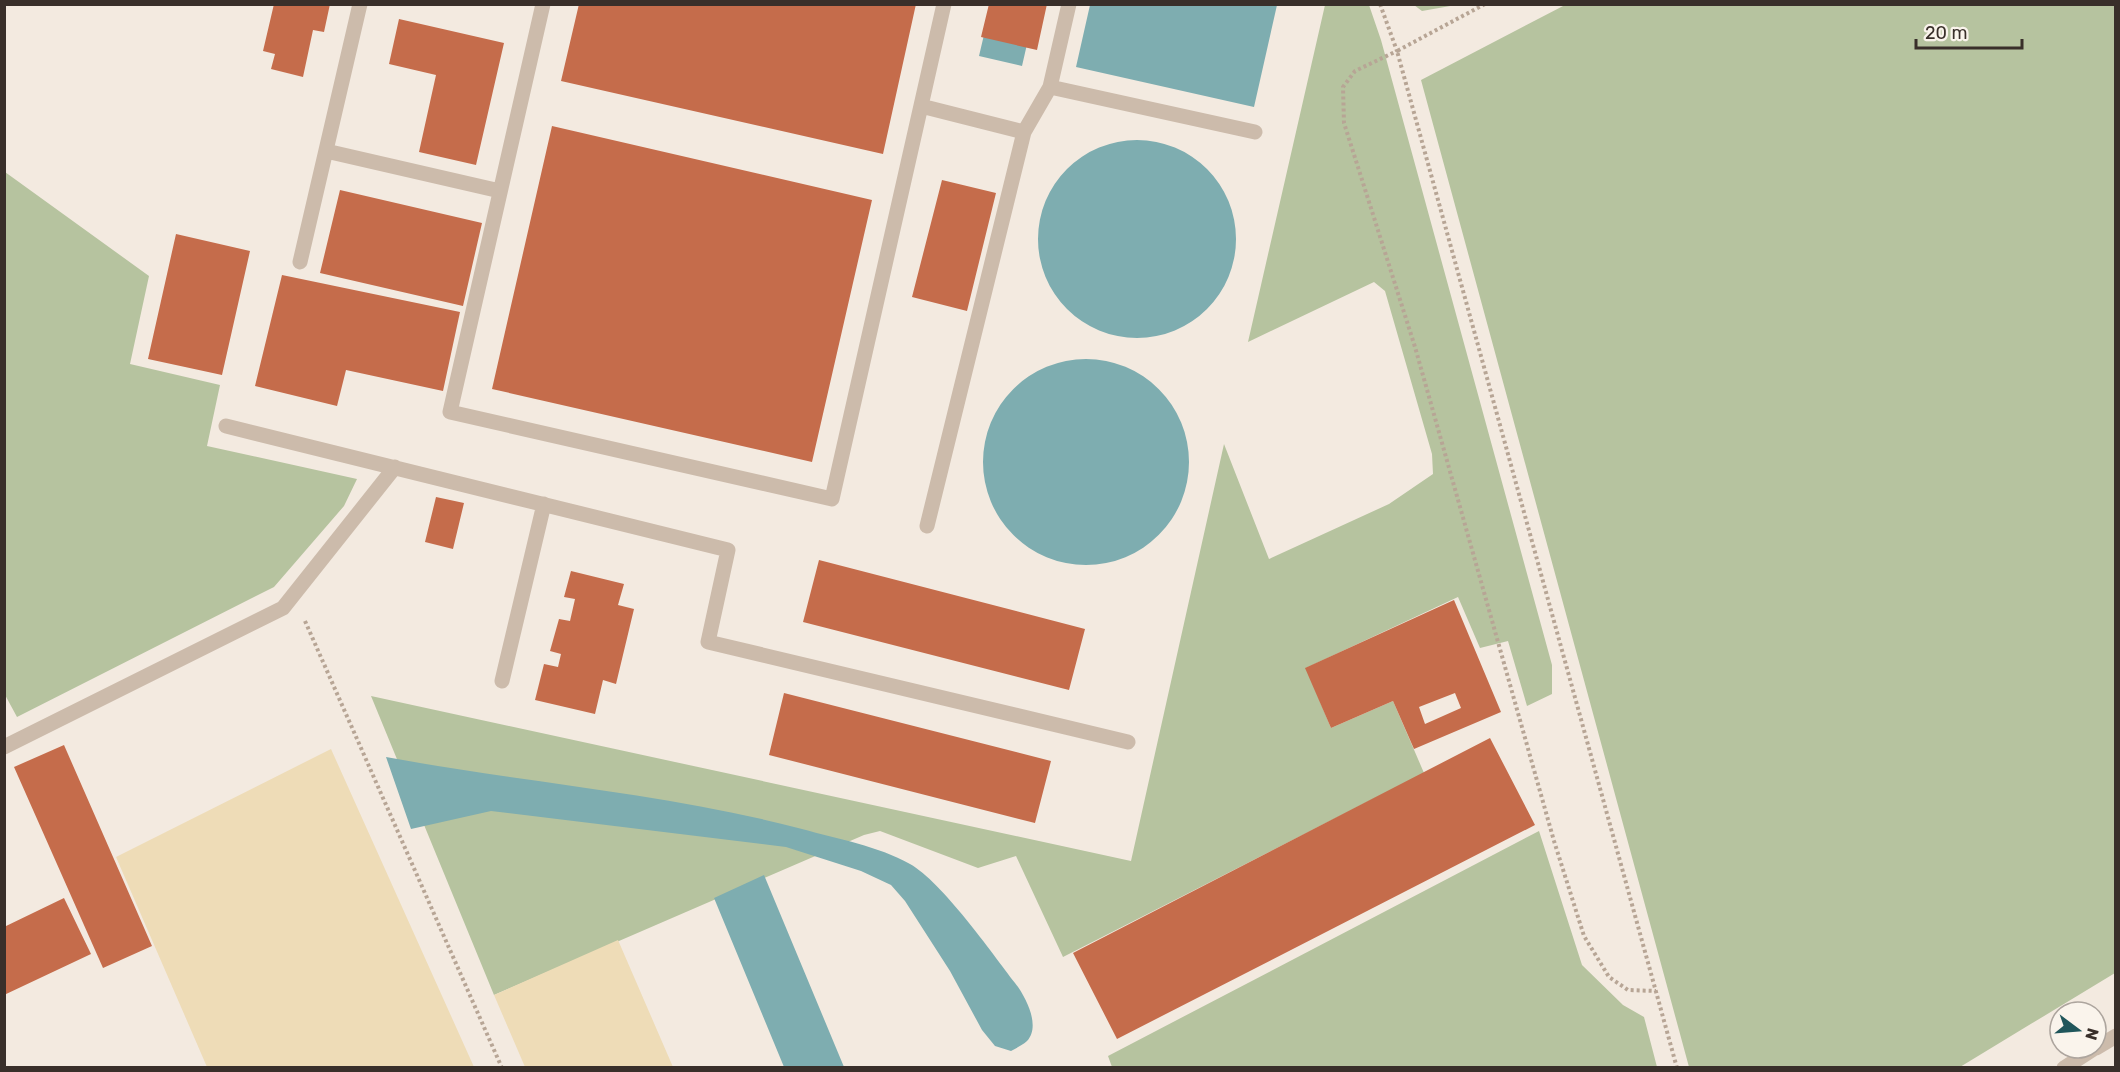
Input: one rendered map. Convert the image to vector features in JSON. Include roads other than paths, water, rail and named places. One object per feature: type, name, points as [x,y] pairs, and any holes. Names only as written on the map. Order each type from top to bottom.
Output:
[{"type":"street","points":[[300,262],[360,4]]},
{"type":"street","points":[[543,4],[450,412],[832,499],[944,4]]},
{"type":"street","points":[[927,526],[1024,132],[1050,87],[1069,4]]},
{"type":"street","points":[[1050,87],[1255,132]]},
{"type":"street","points":[[921,106],[1024,132]]},
{"type":"street","points":[[326,151],[500,190]]},
{"type":"street","points":[[226,426],[729,550],[708,642],[1128,741]]},
{"type":"street","points":[[4,747],[283,608],[395,467]]},
{"type":"street","points":[[502,681],[544,504]]},
{"type":"street","points":[[2064,1068],[2077,1060]]},
{"type":"water","points":[[991,5],[1036,5],[1022,66],[979,56]]},
{"type":"water","points":[[1090,5],[1277,5],[1254,107],[1076,67]]},
{"type":"water","points":[[1127,140],[1147,140],[1175,147],[1200,162],[1214,176],[1229,201],[1236,229],[1236,249],[1229,277],[1214,302],[1200,316],[1166,334],[1147,338],[1127,338],[1099,331],[1074,316],[1060,302],[1042,268],[1038,249],[1038,229],[1045,201],[1060,176],[1074,162],[1108,144]]},
{"type":"water","points":[[1086,359],[1116,363],[1135,371],[1159,389],[1177,413],[1185,432],[1189,462],[1185,492],[1177,511],[1159,535],[1135,553],[1116,561],[1086,565],[1056,561],[1037,553],[1013,535],[995,511],[987,492],[983,462],[987,432],[995,413],[1013,389],[1037,371],[1056,363]]},
{"type":"water","points":[[386,757],[699,806],[844,840],[898,858],[923,873],[937,886],[993,954],[1019,989],[1027,1004],[1032,1020],[1031,1035],[1027,1041],[1011,1051],[995,1046],[982,1030],[950,971],[905,901],[891,885],[861,871],[786,847],[491,811],[411,829]]},
{"type":"water","points":[[764,875],[844,1067],[784,1067],[714,898]]}]
